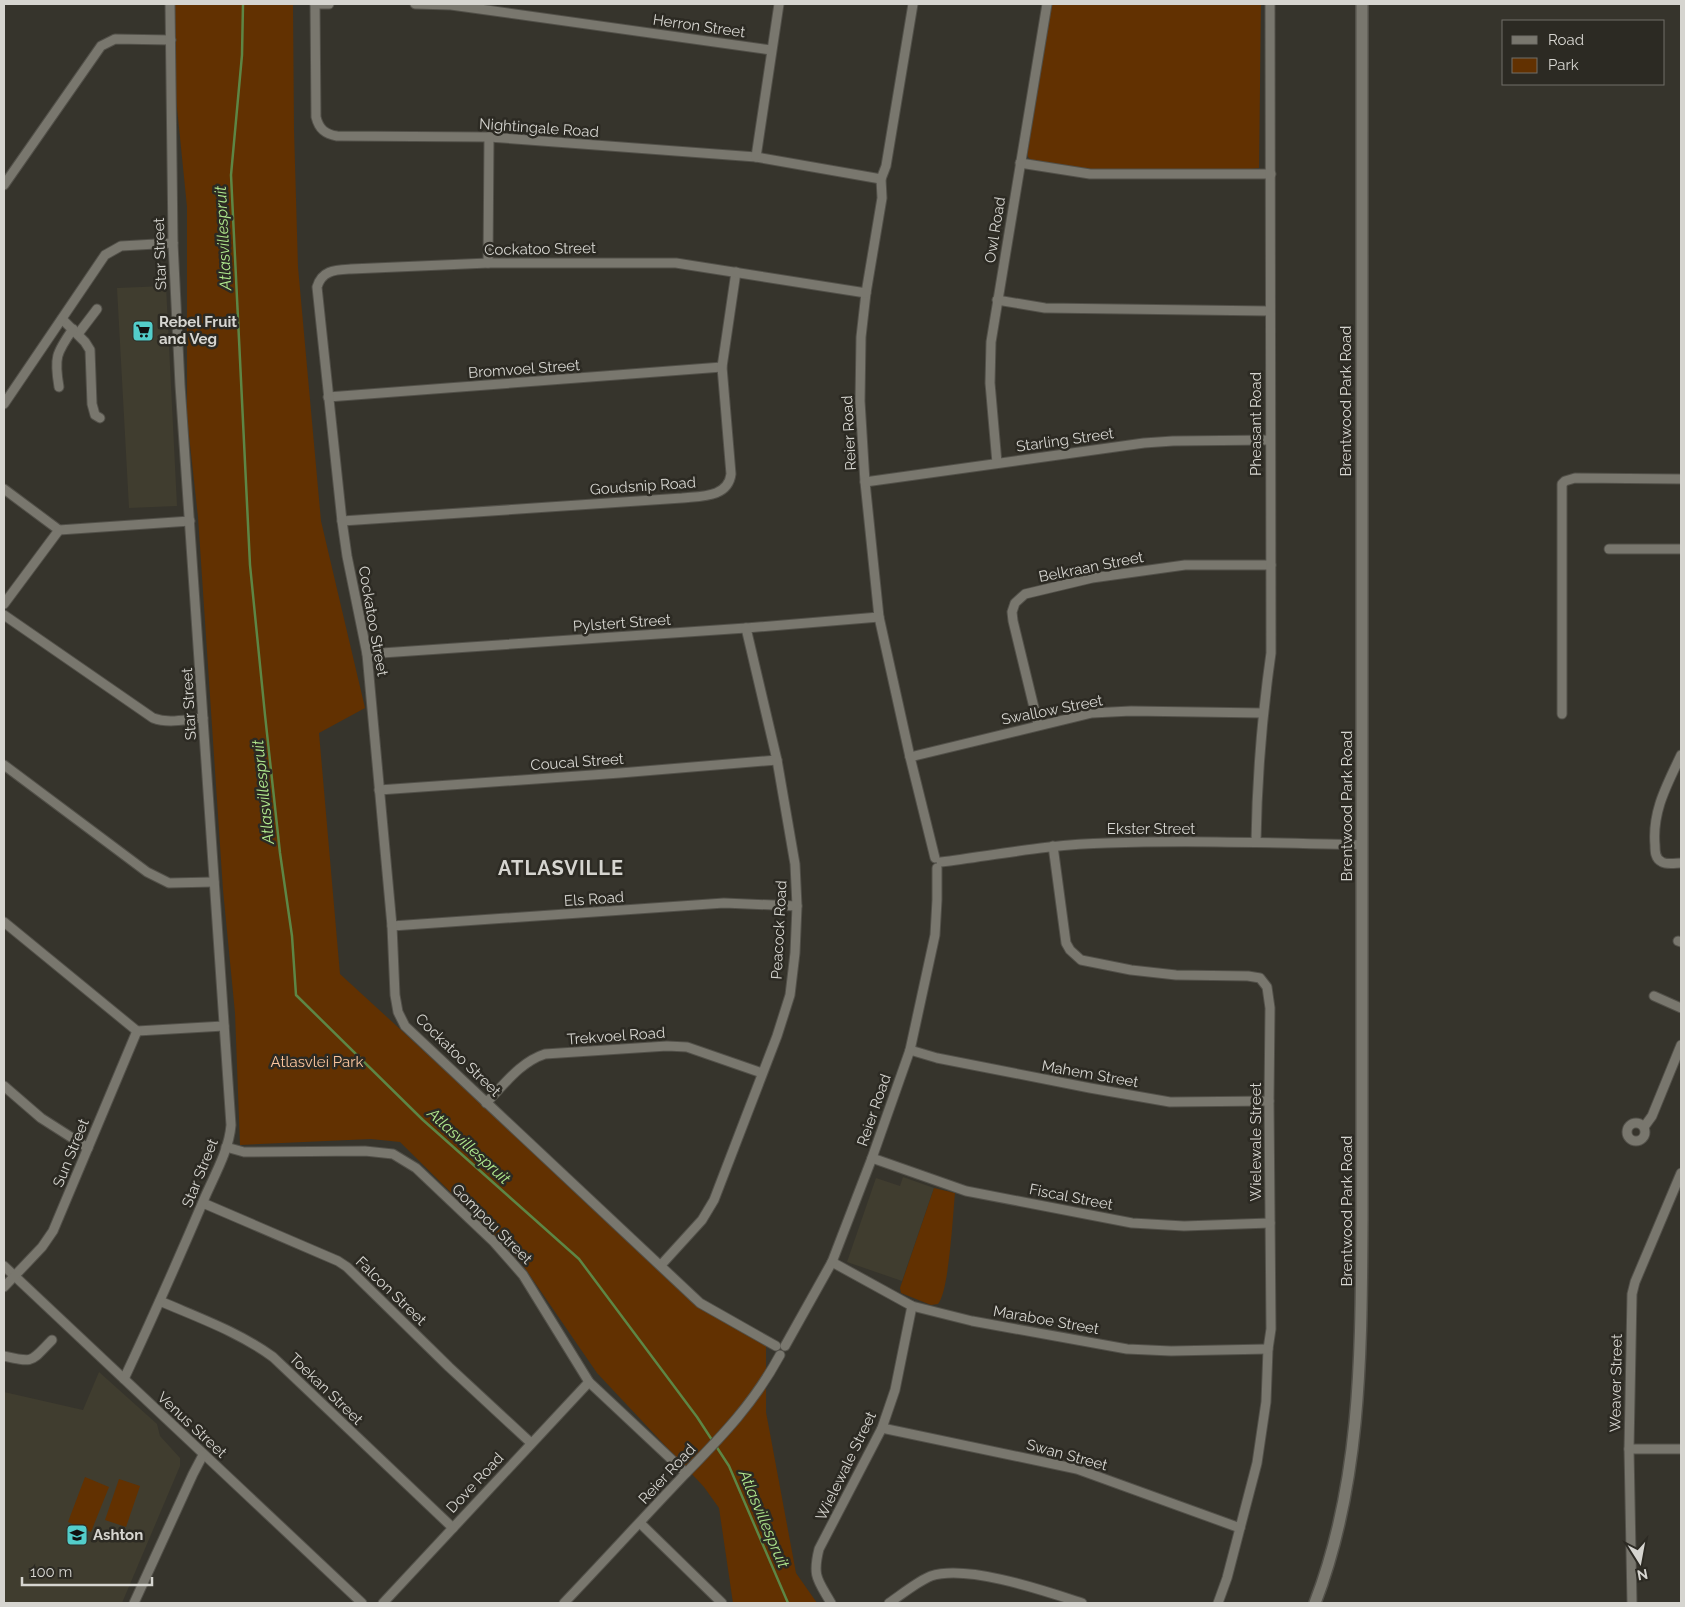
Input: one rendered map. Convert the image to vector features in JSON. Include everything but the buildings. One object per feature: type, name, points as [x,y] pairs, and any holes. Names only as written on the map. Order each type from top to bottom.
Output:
[{"type":"street","name":"Star Street","points":[[124,1379],[160,1301],[226,1147],[231,1125],[180,386],[173,242],[170,4]]},
{"type":"street","points":[[315,4],[329,4]]},
{"type":"street","name":"Nightingale Road","points":[[315,4],[316,117],[319,125],[326,133],[337,136],[489,137],[756,157],[881,179]]},
{"type":"street","name":"Herron Street","points":[[415,4],[451,5],[772,50]]},
{"type":"street","points":[[756,157],[779,4]]},
{"type":"street","name":"Reier Road","points":[[564,1603],[724,1434],[749,1406],[767,1379],[780,1355],[775,1351],[781,1346],[832,1262],[872,1158],[910,1050],[935,935],[938,863],[910,756],[879,617],[865,482],[860,381],[861,337],[866,293],[882,198],[881,179],[886,166],[913,4]]},
{"type":"street","name":"Owl Road","points":[[997,463],[990,382],[990,342],[1047,4]]},
{"type":"street","name":"Pheasant Road","points":[[1256,842],[1257,788],[1263,713],[1271,653],[1270,4]]},
{"type":"street","name":"Brentwood Park Road","points":[[1315,1603],[1334,1542],[1351,1466],[1358,1402],[1361,1344],[1362,4]]},
{"type":"street","points":[[4,185],[101,46],[115,39],[171,40]]},
{"type":"street","points":[[488,263],[489,137]]},
{"type":"street","points":[[1020,163],[1090,174],[1271,174]]},
{"type":"street","points":[[4,404],[105,255],[115,248],[126,245],[173,242]]},
{"type":"street","name":"Cockatoo Street","points":[[781,1346],[700,1303],[406,1026],[398,1012],[395,995],[392,926],[367,654],[347,556],[342,521],[317,292],[320,280],[325,274],[333,270],[488,263],[676,263],[866,293]]},
{"type":"street","name":"Goudsnip Road","points":[[342,521],[715,494],[727,486],[731,474],[722,367],[736,272]]},
{"type":"street","points":[[997,300],[1045,308],[1270,311]]},
{"type":"street","points":[[59,386],[56,369],[59,348],[97,308]]},
{"type":"street","points":[[62,320],[85,342],[90,350],[92,404],[95,415],[100,418]]},
{"type":"street","name":"Bromvoel Street","points":[[328,397],[722,367]]},
{"type":"street","name":"Starling Street","points":[[865,482],[1173,440],[1270,440]]},
{"type":"street","points":[[1562,714],[1562,484],[1575,478],[1681,479]]},
{"type":"street","points":[[4,489],[58,530],[190,521]]},
{"type":"street","points":[[4,604],[58,530]]},
{"type":"street","points":[[1609,549],[1681,549]]},
{"type":"street","name":"Belkraan Street","points":[[1038,724],[1013,621],[1013,609],[1020,598],[1032,592],[1092,578],[1150,569],[1185,566],[1271,565]]},
{"type":"street","points":[[4,615],[153,718],[161,721],[203,718]]},
{"type":"street","name":"Pylstert Street","points":[[367,654],[879,617]]},
{"type":"street","name":"Peacock Road","points":[[661,1265],[702,1220],[714,1200],[777,1036],[790,995],[795,953],[797,906],[795,864],[777,760],[746,628]]},
{"type":"street","name":"Swallow Street","points":[[910,756],[1038,724],[1092,713],[1131,711],[1263,713]]},
{"type":"street","points":[[1681,755],[1656,812],[1654,838],[1656,855],[1659,861],[1681,863]]},
{"type":"street","name":"Coucal Street","points":[[378,790],[777,760]]},
{"type":"street","points":[[4,765],[147,872],[168,884],[214,882]]},
{"type":"street","name":"Ekster Street","points":[[938,863],[1053,846],[1106,843],[1256,842],[1362,845]]},
{"type":"street","name":"Wielewale Street","points":[[1053,846],[1066,943],[1070,950],[1082,960],[1131,970],[1176,975],[1248,976],[1260,978],[1267,987],[1270,1008],[1271,1329],[1268,1349],[1266,1402],[1257,1463],[1227,1578],[1218,1603]]},
{"type":"street","name":"Els Road","points":[[392,926],[724,903],[797,906]]},
{"type":"street","points":[[4,922],[138,1030],[224,1026]]},
{"type":"street","points":[[1654,996],[1681,1008]]},
{"type":"street","name":"Sun Street","points":[[4,1287],[42,1247],[53,1231],[138,1030]]},
{"type":"street","points":[[1644,1127],[1652,1116],[1681,1045]]},
{"type":"street","name":"Trekvoel Road","points":[[486,1103],[522,1066],[533,1058],[545,1054],[667,1046],[687,1047],[762,1073]]},
{"type":"street","name":"Mahem Street","points":[[910,1050],[937,1058],[1170,1102],[1269,1101]]},
{"type":"street","points":[[4,1086],[41,1118],[88,1148]]},
{"type":"street","name":"Gompou Street","points":[[226,1147],[244,1152],[365,1151],[394,1154],[416,1168],[494,1242],[523,1275],[588,1382],[686,1473]]},
{"type":"street","name":"Fiscal Street","points":[[872,1158],[966,1191],[1132,1223],[1184,1226],[1270,1223]]},
{"type":"street","name":"Weaver Street","points":[[1632,1603],[1629,1449],[1633,1289],[1681,1173]]},
{"type":"street","name":"Falcon Street","points":[[202,1203],[338,1261],[347,1267],[449,1367],[531,1443]]},
{"type":"street","name":"Maraboe Street","points":[[832,1262],[912,1306],[972,1321],[1127,1349],[1171,1351],[1268,1349]]},
{"type":"street","name":"Venus Street","points":[[4,1266],[362,1603]]},
{"type":"street","name":"Toekan Street","points":[[160,1301],[239,1335],[256,1344],[273,1357],[453,1528]]},
{"type":"street","name":"Wielewale Street","points":[[832,1603],[815,1575],[819,1549],[882,1428],[895,1390],[912,1306]]},
{"type":"street","points":[[4,1356],[26,1361],[34,1358],[52,1340]]},
{"type":"street","name":"Dove Road","points":[[383,1603],[588,1382]]},
{"type":"street","name":"Swan Street","points":[[882,1428],[1077,1469],[1240,1528]]},
{"type":"street","points":[[1629,1449],[1681,1449]]},
{"type":"street","points":[[134,1603],[204,1454]]},
{"type":"street","points":[[640,1523],[722,1603]]},
{"type":"street","points":[[889,1603],[929,1577],[944,1573],[970,1573],[1036,1588],[1082,1603]]},
{"type":"shaded area","points":[[166,286],[177,506],[129,508],[117,288]]},
{"type":"shaded area","points":[[903,1177],[934,1188],[902,1281],[847,1262],[876,1178],[900,1186]]},
{"type":"shaded area","name":"Ashton","points":[[99,1372],[157,1424],[160,1436],[180,1458],[180,1466],[122,1603],[4,1603],[4,1392],[83,1410]]},
{"type":"green space","name":"Atlasvlei Park","points":[[172,4],[293,4],[298,267],[321,521],[365,708],[319,733],[340,974],[521,1140],[694,1303],[766,1345],[766,1412],[796,1573],[817,1603],[733,1603],[719,1508],[704,1487],[597,1373],[520,1261],[400,1142],[371,1139],[240,1145],[235,1013],[223,890],[198,517],[187,417],[187,207],[172,58]]},
{"type":"green space","points":[[1052,4],[1261,4],[1259,168],[1088,170],[1032,161],[1028,157],[1026,149]]},
{"type":"green space","points":[[934,1188],[955,1193],[945,1285],[938,1304],[931,1305],[901,1293],[900,1288]]},
{"type":"green space","points":[[85,1477],[109,1487],[91,1532],[68,1522]]},
{"type":"green space","points":[[119,1479],[140,1486],[126,1527],[105,1520]]},
{"type":"waterway","name":"Atlasvillespruit","points":[[243,4],[242,55],[231,175],[250,565],[280,853],[292,936],[296,995],[423,1120],[579,1259],[697,1417],[729,1466],[788,1603]]},
{"type":"place","name":"Rebel Fruit and Veg","points":[[143,331]]},
{"type":"place","name":"Ashton","points":[[77,1535]]},
{"type":"district","name":"ATLASVILLE","points":[[561,868]]}]
